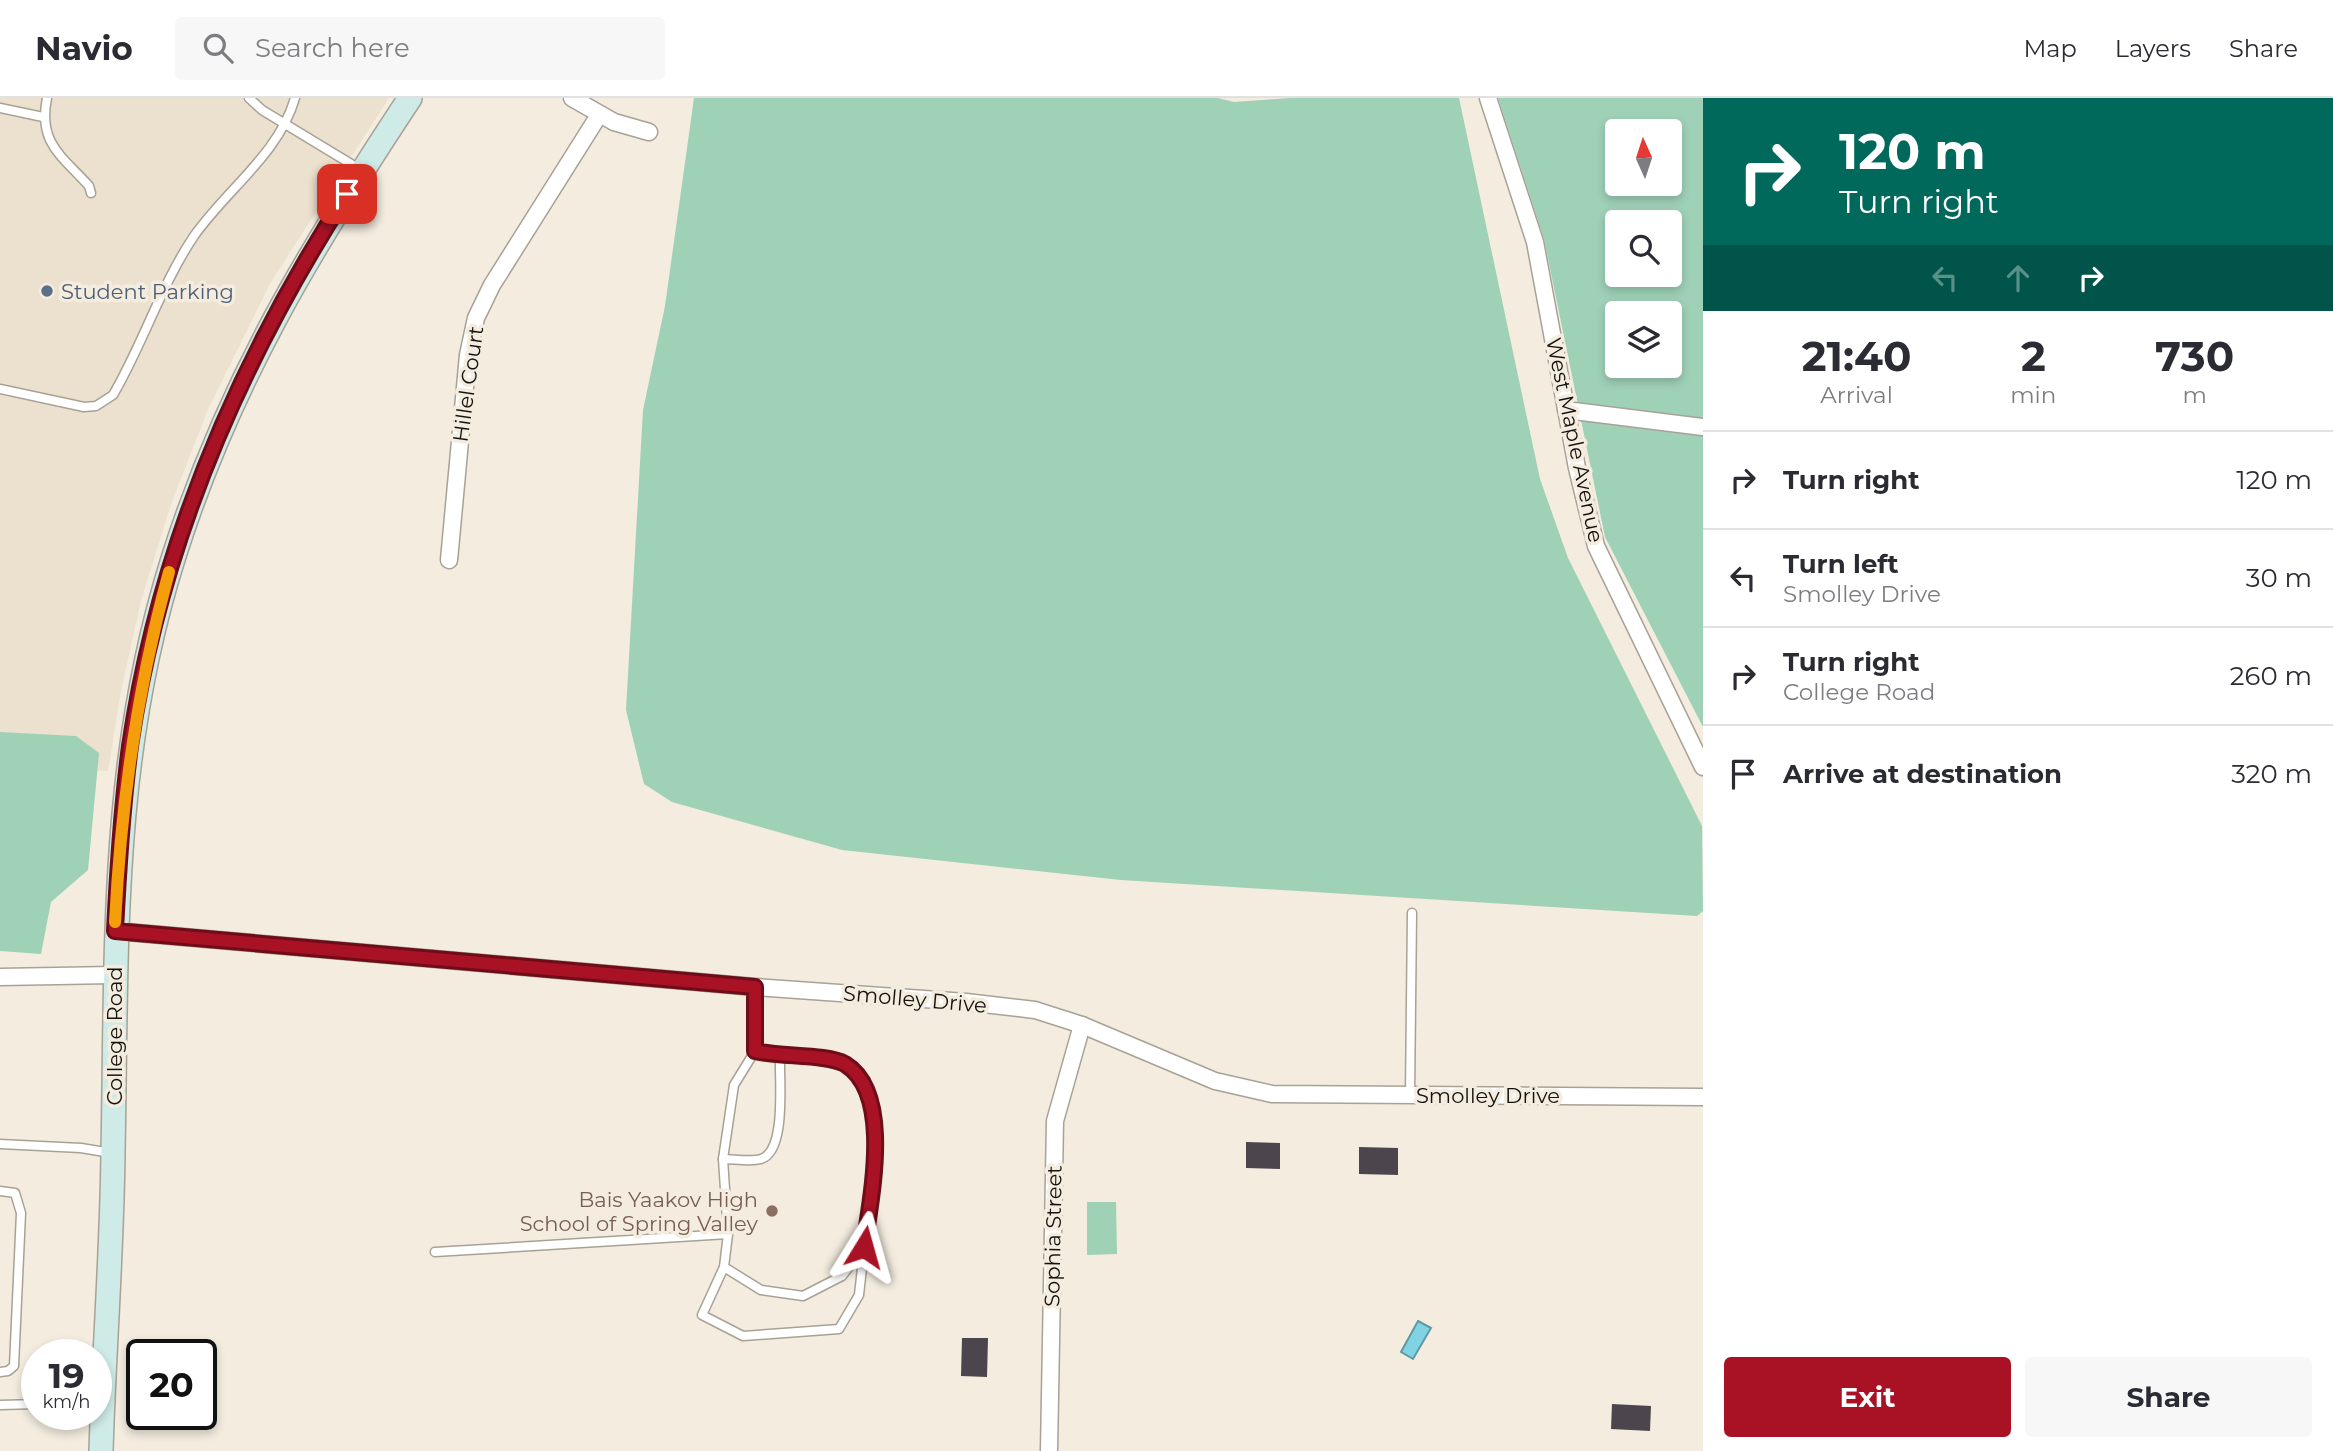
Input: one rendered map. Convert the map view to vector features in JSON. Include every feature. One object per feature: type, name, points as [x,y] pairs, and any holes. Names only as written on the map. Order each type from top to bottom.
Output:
[{"type":"street","name":"College Road","points":[[103,1339],[114,1154],[113,975],[121,832],[131,743],[148,650],[172,561],[208,458],[251,360],[287,293],[362,170],[410,98]]},
{"type":"street","points":[[572,98],[599,115],[649,132]]},
{"type":"street","name":"West Maple Avenue","points":[[1488,98],[1535,242],[1566,410],[1595,546],[1703,768]]},
{"type":"street","name":"Hillel Court","points":[[449,560],[468,355],[476,318],[492,285],[599,115]]},
{"type":"street","points":[[1566,410],[1703,427]]},
{"type":"street","name":"Smolley Drive","points":[[115,931],[755,987],[967,1002],[1035,1010],[1082,1026],[1215,1081],[1272,1094],[1703,1097]]},
{"type":"street","points":[[0,977],[113,975]]},
{"type":"street","name":"Sophia Street","points":[[1049,1451],[1055,1121],[1082,1026]]},
{"type":"street","name":"College Road","points":[[100,1430],[101,1451]]},
{"type":"lane","points":[[47,98],[43,117],[49,142],[89,186],[91,193]]},
{"type":"lane","points":[[249,98],[286,125],[362,170]]},
{"type":"lane","points":[[0,389],[84,407],[106,402],[118,386],[195,236],[286,125],[295,98]]},
{"type":"lane","points":[[0,108],[43,117]]},
{"type":"lane","points":[[1410,1095],[1412,913]]},
{"type":"lane","points":[[755,987],[755,1051],[734,1085],[723,1159],[728,1234],[724,1267],[702,1315],[743,1336],[839,1329],[859,1295],[873,1183],[874,1116],[868,1095],[859,1077],[844,1064],[826,1058],[780,1057],[755,1051]]},
{"type":"lane","points":[[723,1159],[762,1159],[772,1151],[778,1138],[780,1057]]},
{"type":"lane","points":[[0,1144],[82,1148],[114,1154]]},
{"type":"lane","points":[[0,1191],[15,1193],[21,1213],[15,1366],[0,1372]]},
{"type":"lane","points":[[435,1252],[728,1234]]},
{"type":"lane","points":[[724,1267],[761,1290],[803,1296],[842,1276],[864,1247]]},
{"type":"lane","points":[[0,1405],[21,1404]]},
{"type":"shaded area","points":[[0,98],[389,98],[271,282],[209,407],[171,504],[141,601],[121,691],[108,771],[0,765]]},
{"type":"green space","points":[[694,98],[1218,98],[1234,102],[1290,98],[1459,98],[1540,479],[1568,558],[1702,826],[1703,911],[1697,916],[1121,880],[842,850],[672,802],[644,784],[626,710],[643,410],[665,306]]},
{"type":"green space","points":[[1498,98],[1703,98],[1703,727],[1605,537],[1544,239]]},
{"type":"green space","points":[[0,732],[76,736],[99,753],[88,870],[51,902],[41,954],[0,951]]},
{"type":"green space","points":[[1087,1202],[1116,1202],[1117,1254],[1087,1255]]},
{"type":"water","points":[[1418,1321],[1431,1328],[1413,1359],[1401,1352]]},
{"type":"building","points":[[1246,1142],[1280,1143],[1280,1169],[1246,1168]]},
{"type":"building","points":[[1359,1147],[1398,1148],[1398,1175],[1359,1174]]},
{"type":"building","points":[[962,1338],[988,1338],[987,1377],[961,1376]]},
{"type":"building","points":[[1612,1404],[1651,1406],[1650,1431],[1611,1429]]},
{"type":"slow traffic","points":[[115,922],[124,795],[131,743],[148,650],[169,572]]},
{"type":"place","name":"Student Parking","points":[[47,291]]},
{"type":"place","name":"Bais Yaakov High School of Spring Valley","points":[[772,1211]]},
{"type":"route","points":[[347,194],[265,331],[246,370],[208,458],[172,561],[148,650],[131,743],[124,795],[115,931],[755,987],[755,1051],[780,1057],[826,1058],[844,1064],[859,1077],[868,1095],[874,1116],[873,1183],[864,1247]]}]
